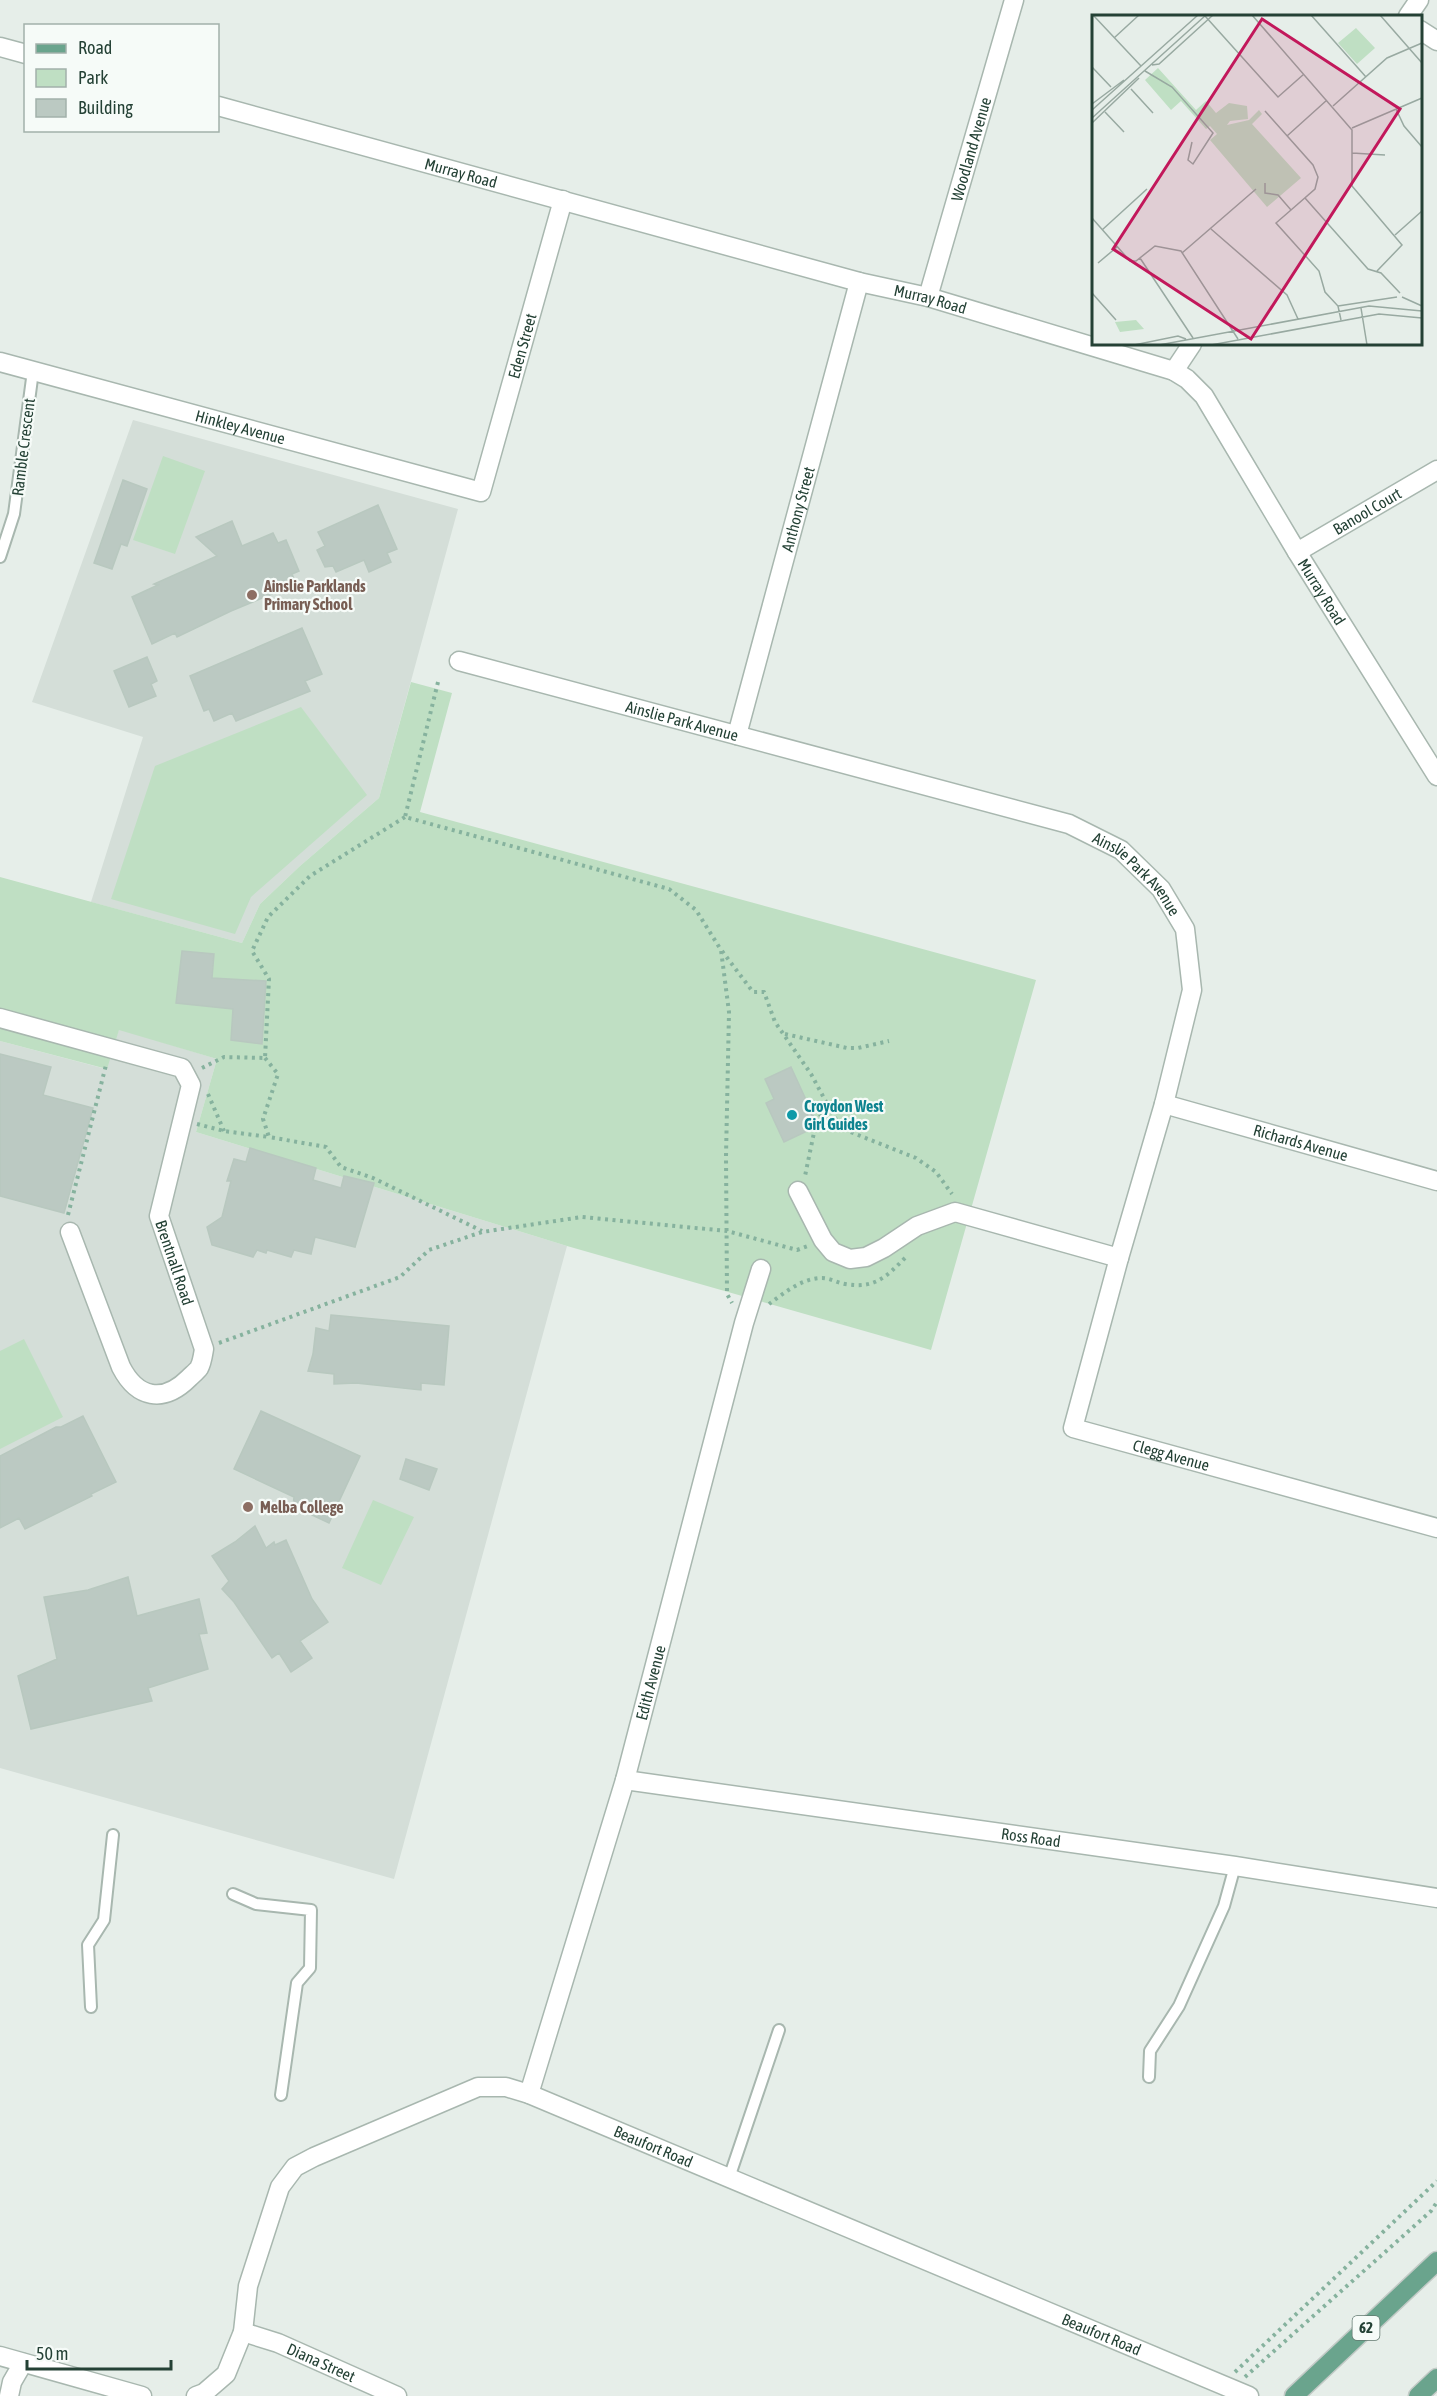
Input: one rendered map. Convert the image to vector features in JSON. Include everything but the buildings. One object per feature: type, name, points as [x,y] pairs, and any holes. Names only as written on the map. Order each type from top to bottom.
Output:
[{"type":"main road","name":"62","points":[[1294,2396],[1437,2260]]},
{"type":"main road","points":[[1418,2396],[1437,2378]]},
{"type":"street","name":"Woodland Avenue","points":[[928,297],[1014,0]]},
{"type":"street","points":[[1409,15],[1419,0]]},
{"type":"street","points":[[1422,31],[1437,41]]},
{"type":"street","points":[[0,47],[24,53]]},
{"type":"street","name":"Murray Road","points":[[219,106],[859,282],[928,297],[1174,371],[1187,379],[1204,396],[1297,552],[1437,776]]},
{"type":"street","name":"Eden Street","points":[[481,492],[563,200]]},
{"type":"street","name":"Anthony Street","points":[[737,735],[859,282]]},
{"type":"street","points":[[1174,371],[1191,345]]},
{"type":"street","name":"Hinkley Avenue","points":[[0,362],[481,492]]},
{"type":"street","name":"Banool Court","points":[[1297,552],[1437,470]]},
{"type":"street","name":"Ainslie Park Avenue","points":[[459,661],[1069,824],[1121,850],[1161,889],[1185,929],[1192,990],[1164,1104],[1119,1258]]},
{"type":"street","points":[[0,1018],[111,1047],[182,1068],[197,1076]]},
{"type":"street","name":"Brentnall Road","points":[[197,1076],[191,1085],[159,1216],[204,1349]]},
{"type":"street","name":"Richards Avenue","points":[[1164,1104],[1437,1181]]},
{"type":"street","points":[[798,1191],[823,1240],[833,1252],[850,1259],[866,1257],[917,1226],[955,1212],[1119,1258]]},
{"type":"street","points":[[70,1232],[128,1381],[140,1391],[158,1395],[181,1387],[199,1368],[204,1349]]},
{"type":"street","name":"Clegg Avenue","points":[[1119,1258],[1073,1428],[1437,1528]]},
{"type":"street","name":"Edith Avenue","points":[[529,2094],[625,1780],[744,1323],[761,1269]]},
{"type":"street","name":"Ross Road","points":[[625,1780],[1235,1866],[1437,1898]]},
{"type":"street","name":"Beaufort Road","points":[[196,2396],[204,2393],[226,2374],[243,2332],[252,2275],[280,2187],[295,2167],[478,2087],[506,2087],[529,2094],[1249,2396]]},
{"type":"street","name":"Diana Street","points":[[243,2332],[278,2343],[397,2396]]},
{"type":"street","points":[[0,2356],[141,2396]]},
{"type":"street","points":[[9,2396],[12,2382],[23,2362]]},
{"type":"lane","name":"Ramble Crescent","points":[[0,557],[14,514],[33,371]]},
{"type":"lane","points":[[91,2007],[88,1945],[104,1920],[113,1835]]},
{"type":"lane","points":[[1149,2076],[1150,2051],[1179,2006],[1224,1906],[1235,1866]]},
{"type":"lane","points":[[233,1894],[256,1904],[311,1910],[309,1968],[297,1983],[281,2095]]},
{"type":"lane","points":[[729,2178],[779,2030]]},
{"type":"path","points":[[269,1137],[263,1119],[278,1074],[265,1058],[269,979],[252,951],[268,916],[310,876],[405,817],[438,682]]},
{"type":"path","points":[[405,817],[669,889],[696,910],[721,950],[753,992],[764,992],[775,1022],[811,1074],[840,1126],[916,1158],[936,1172],[960,1206],[962,1215]]},
{"type":"path","points":[[721,950],[729,1012],[726,1156],[727,1294],[744,1323]]},
{"type":"path","points":[[784,1034],[847,1048],[858,1048],[889,1041]]},
{"type":"path","points":[[70,1232],[68,1211],[111,1047]]},
{"type":"path","points":[[197,1076],[204,1067],[224,1057],[265,1058]]},
{"type":"path","points":[[197,1076],[204,1067]]},
{"type":"path","points":[[204,1087],[224,1131]]},
{"type":"path","points":[[798,1191],[807,1171],[818,1118],[831,1111]]},
{"type":"path","points":[[182,1120],[224,1131],[326,1147],[341,1167],[373,1178],[482,1232]]},
{"type":"path","points":[[204,1349],[400,1277],[429,1250],[482,1232],[582,1217],[727,1231],[797,1250],[823,1240]]},
{"type":"path","points":[[765,1307],[802,1282],[822,1278],[846,1285],[868,1285],[885,1279],[906,1257]]},
{"type":"path","points":[[1225,2385],[1437,2181]]},
{"type":"path","points":[[1225,2385],[1431,2211],[1437,2202]]},
{"type":"shaded area","name":"Ainslie Parklands Primary School","points":[[133,420],[458,509],[379,798],[260,904],[242,943],[91,902],[143,737],[32,702]]},
{"type":"shaded area","name":"Melba College","points":[[119,1029],[217,1059],[196,1132],[567,1246],[394,1879],[0,1768],[0,1041],[106,1069]]},
{"type":"green space","points":[[163,456],[205,471],[175,554],[133,540]]},
{"type":"green space","points":[[411,682],[452,693],[420,812],[1036,980],[931,1350],[567,1246],[196,1132],[217,1059],[119,1030],[107,1069],[0,1041],[0,877],[242,943],[260,904],[379,798]]},
{"type":"green space","points":[[301,707],[367,795],[251,897],[235,934],[111,899],[155,766]]},
{"type":"green space","points":[[24,1339],[63,1417],[0,1449],[0,1351]]},
{"type":"green space","points":[[373,1500],[414,1517],[381,1585],[342,1568]]},
{"type":"place","name":"Ainslie Parklands Primary School","points":[[252,595]]},
{"type":"place","name":"Croydon West Girl Guides","points":[[792,1115]]},
{"type":"place","name":"Melba College","points":[[248,1507]]}]
